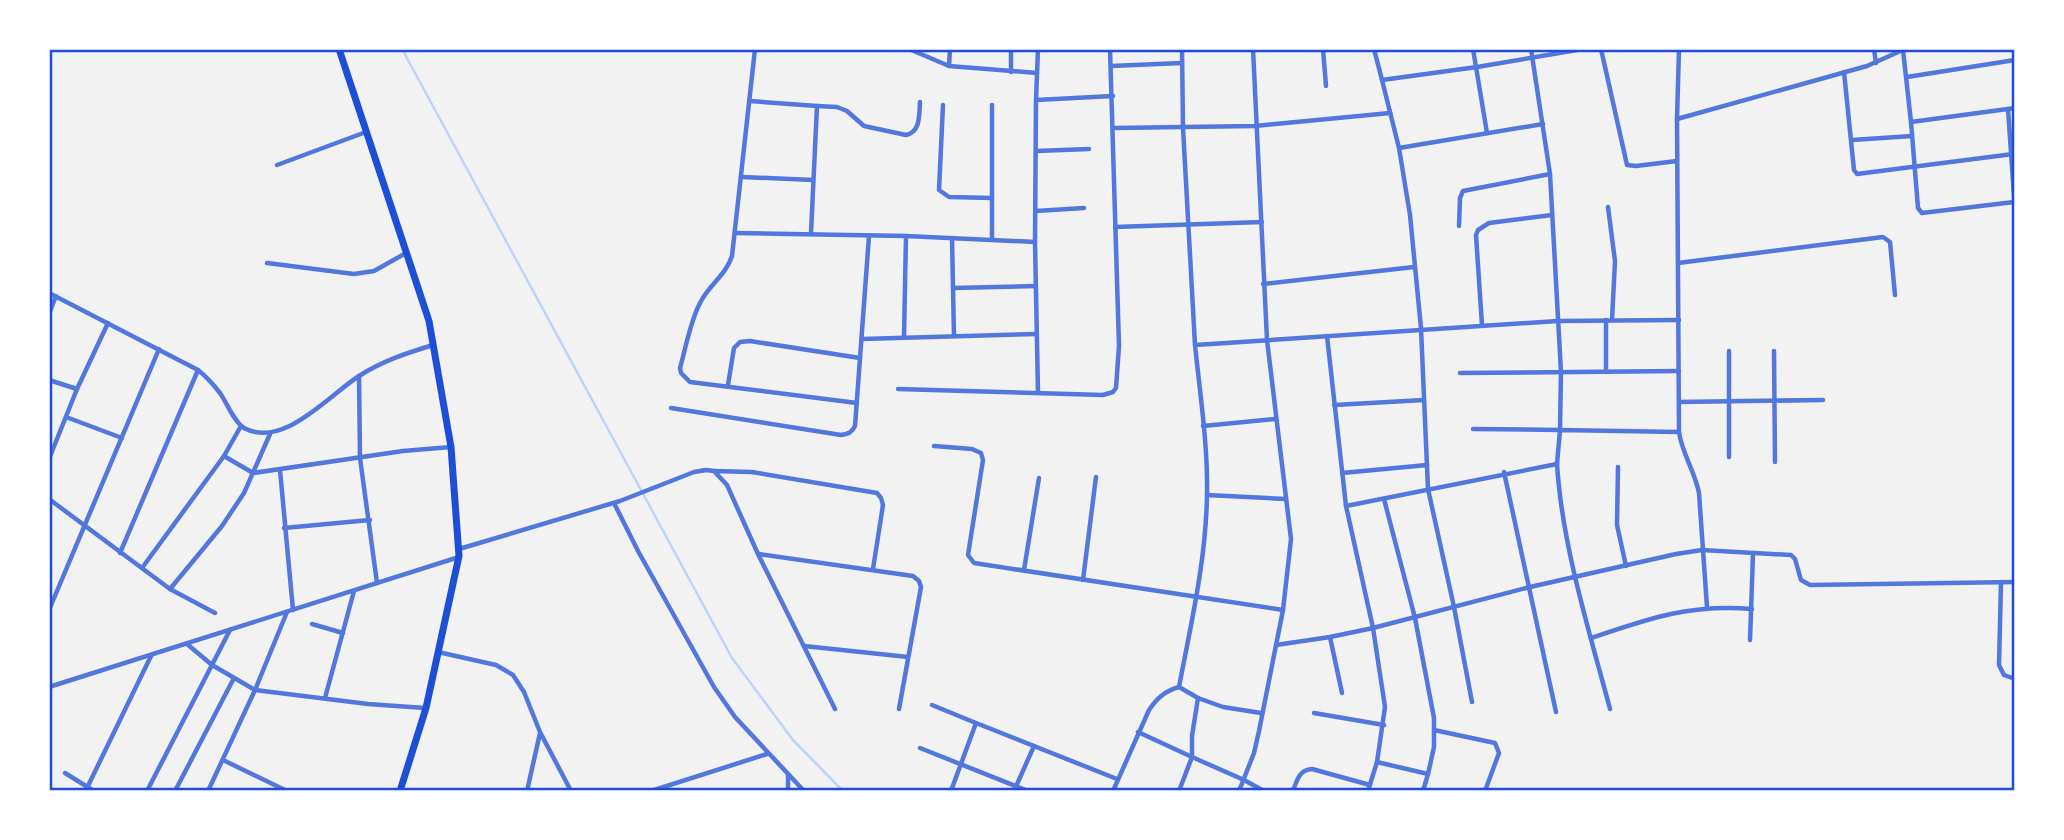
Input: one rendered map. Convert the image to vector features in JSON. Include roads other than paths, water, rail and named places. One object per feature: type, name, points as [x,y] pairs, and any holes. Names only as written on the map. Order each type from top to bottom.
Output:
[{"type":"main road","points":[[340,49],[429,321],[451,447],[459,553],[426,708],[400,791]]},
{"type":"street","points":[[755,49],[742,177],[729,265],[698,306],[680,368],[681,373],[690,382],[857,403]]},
{"type":"street","points":[[909,49],[949,66],[1037,73]]},
{"type":"street","points":[[949,66],[950,49]]},
{"type":"street","points":[[1011,49],[1011,72]]},
{"type":"street","points":[[1038,49],[1035,242],[1038,392]]},
{"type":"street","points":[[898,389],[1103,395],[1116,388],[1119,346],[1110,49]]},
{"type":"street","points":[[1179,687],[1197,596],[1207,495],[1187,226],[1182,49]]},
{"type":"street","points":[[1239,791],[1254,753],[1283,610],[1291,539],[1284,499],[1267,340],[1253,49]]},
{"type":"street","points":[[1323,49],[1326,86]]},
{"type":"street","points":[[1374,49],[1399,148],[1410,215],[1421,328],[1428,489],[1472,702]]},
{"type":"street","points":[[1474,49],[1487,133]]},
{"type":"street","points":[[1531,49],[1550,174],[1559,321],[1560,430],[1557,464],[1565,530],[1610,709]]},
{"type":"street","points":[[1382,80],[1583,49]]},
{"type":"street","points":[[1601,49],[1627,165],[1677,161]]},
{"type":"street","points":[[1679,49],[1679,432],[1681,448],[1696,480],[1707,607]]},
{"type":"street","points":[[1874,49],[1876,63]]},
{"type":"street","points":[[1677,119],[1876,63],[1904,49],[1919,208],[1922,213],[2014,202]]},
{"type":"street","points":[[1907,78],[2015,60]]},
{"type":"street","points":[[1111,66],[1182,63]]},
{"type":"street","points":[[1844,72],[1854,170],[1857,174],[1915,169],[2013,154]]},
{"type":"street","points":[[1036,100],[1113,96]]},
{"type":"street","points":[[750,102],[837,107],[847,111],[864,126],[906,135],[917,129],[920,102]]},
{"type":"street","points":[[943,105],[939,190],[949,197],[992,198]]},
{"type":"street","points":[[992,105],[992,239]]},
{"type":"street","points":[[811,233],[817,106]]},
{"type":"street","points":[[1911,122],[2015,108]]},
{"type":"street","points":[[2008,109],[2015,209]]},
{"type":"street","points":[[1113,128],[1255,126],[1390,113]]},
{"type":"street","points":[[1399,148],[1544,124]]},
{"type":"street","points":[[277,165],[366,131]]},
{"type":"street","points":[[1852,140],[1912,136]]},
{"type":"street","points":[[1036,151],[1089,149]]},
{"type":"street","points":[[1459,226],[1460,198],[1463,191],[1550,174]]},
{"type":"street","points":[[742,177],[813,180]]},
{"type":"street","points":[[1606,372],[1615,261],[1608,207]]},
{"type":"street","points":[[1036,211],[1084,208]]},
{"type":"street","points":[[1482,326],[1476,236],[1478,230],[1489,223],[1552,215]]},
{"type":"street","points":[[1115,228],[1262,222]]},
{"type":"street","points":[[735,233],[811,233],[1035,242]]},
{"type":"street","points":[[671,408],[848,434],[855,426],[869,236]]},
{"type":"street","points":[[904,337],[906,236]]},
{"type":"street","points":[[1678,263],[1888,237],[1895,295]]},
{"type":"street","points":[[951,238],[954,336]]},
{"type":"street","points":[[267,263],[354,274],[374,271],[406,253]]},
{"type":"street","points":[[1263,284],[1414,267]]},
{"type":"street","points":[[953,288],[1036,286]]},
{"type":"street","points":[[49,293],[198,370],[211,381],[241,426],[258,434],[270,434],[290,427],[359,376],[386,361],[433,345]]},
{"type":"street","points":[[49,314],[56,296]]},
{"type":"street","points":[[1195,345],[1421,328],[1559,321],[1679,320]]},
{"type":"street","points":[[49,459],[77,389],[108,323]]},
{"type":"street","points":[[862,339],[1036,334]]},
{"type":"street","points":[[1293,791],[1302,772],[1312,769],[1369,788],[1384,724],[1384,688],[1346,506],[1327,336]]},
{"type":"street","points":[[728,385],[734,348],[740,342],[750,341],[860,358]]},
{"type":"street","points":[[49,610],[159,349]]},
{"type":"street","points":[[1729,351],[1729,457]]},
{"type":"street","points":[[1774,351],[1775,462]]},
{"type":"street","points":[[120,552],[198,370]]},
{"type":"street","points":[[1461,373],[1679,371]]},
{"type":"street","points":[[359,376],[360,458],[377,583]]},
{"type":"street","points":[[49,380],[77,389]]},
{"type":"street","points":[[1334,405],[1424,400]]},
{"type":"street","points":[[1679,402],[1823,400]]},
{"type":"street","points":[[66,416],[122,439]]},
{"type":"street","points":[[1203,426],[1275,419]]},
{"type":"street","points":[[142,568],[224,456],[241,426]]},
{"type":"street","points":[[1473,429],[1679,432]]},
{"type":"street","points":[[170,589],[222,526],[244,493],[270,434]]},
{"type":"street","points":[[934,446],[972,449],[981,453],[983,460],[968,555],[974,562],[1283,610]]},
{"type":"street","points":[[224,456],[253,473],[451,447]]},
{"type":"street","points":[[1342,473],[1427,464]]},
{"type":"street","points":[[1346,506],[1504,472],[1557,464]]},
{"type":"street","points":[[1618,467],[1617,525],[1626,566]]},
{"type":"street","points":[[208,791],[290,610],[280,470]]},
{"type":"street","points":[[49,687],[377,583],[706,470],[752,472],[877,493],[883,505],[873,569]]},
{"type":"street","points":[[714,471],[727,485],[835,709]]},
{"type":"street","points":[[1504,472],[1556,712]]},
{"type":"street","points":[[1083,580],[1096,477]]},
{"type":"street","points":[[1024,570],[1039,478]]},
{"type":"street","points":[[1207,495],[1284,499]]},
{"type":"street","points":[[49,499],[170,589],[215,613]]},
{"type":"street","points":[[1384,499],[1415,618],[1434,730],[1434,747],[1423,791]]},
{"type":"street","points":[[614,503],[714,687],[735,717],[804,791]]},
{"type":"street","points":[[284,528],[370,520]]},
{"type":"street","points":[[1276,645],[1373,628],[1530,587],[1702,550],[1791,555],[1795,559],[1801,580],[1810,585],[2015,582]]},
{"type":"street","points":[[758,554],[873,569],[913,576],[919,581],[921,587],[898,709]]},
{"type":"street","points":[[1750,640],[1753,554]]},
{"type":"street","points":[[2001,583],[1999,665],[2004,675],[2015,679]]},
{"type":"street","points":[[325,698],[355,590]]},
{"type":"street","points":[[1591,638],[1647,619],[1707,607],[1752,609]]},
{"type":"street","points":[[312,624],[343,633]]},
{"type":"street","points":[[147,791],[230,629]]},
{"type":"street","points":[[1330,637],[1342,693]]},
{"type":"street","points":[[186,643],[212,665],[256,690],[368,705],[426,708]]},
{"type":"street","points":[[804,646],[908,657]]},
{"type":"street","points":[[439,652],[496,665],[513,676],[524,692],[540,732],[571,791]]},
{"type":"street","points":[[88,788],[151,655]]},
{"type":"street","points":[[175,791],[234,678]]},
{"type":"street","points":[[1179,687],[1198,698],[1223,707],[1261,713]]},
{"type":"street","points":[[1112,791],[1138,732],[1156,700],[1179,687]]},
{"type":"street","points":[[1179,791],[1192,757],[1192,736],[1198,698]]},
{"type":"street","points":[[932,705],[1117,779]]},
{"type":"street","points":[[1314,713],[1384,724]]},
{"type":"street","points":[[951,791],[976,723]]},
{"type":"street","points":[[1434,730],[1495,743],[1499,753],[1485,791]]},
{"type":"street","points":[[527,791],[540,732]]},
{"type":"street","points":[[1138,732],[1244,779],[1264,791]]},
{"type":"street","points":[[1015,788],[1034,746]]},
{"type":"street","points":[[920,748],[1028,791]]},
{"type":"street","points":[[651,791],[768,754]]},
{"type":"street","points":[[223,760],[287,791]]},
{"type":"street","points":[[1377,762],[1428,774]]},
{"type":"street","points":[[65,774],[94,791]]},
{"type":"street","points":[[788,774],[788,791]]},
{"type":"waterway","points":[[402,49],[732,658],[793,740],[843,791]]}]
